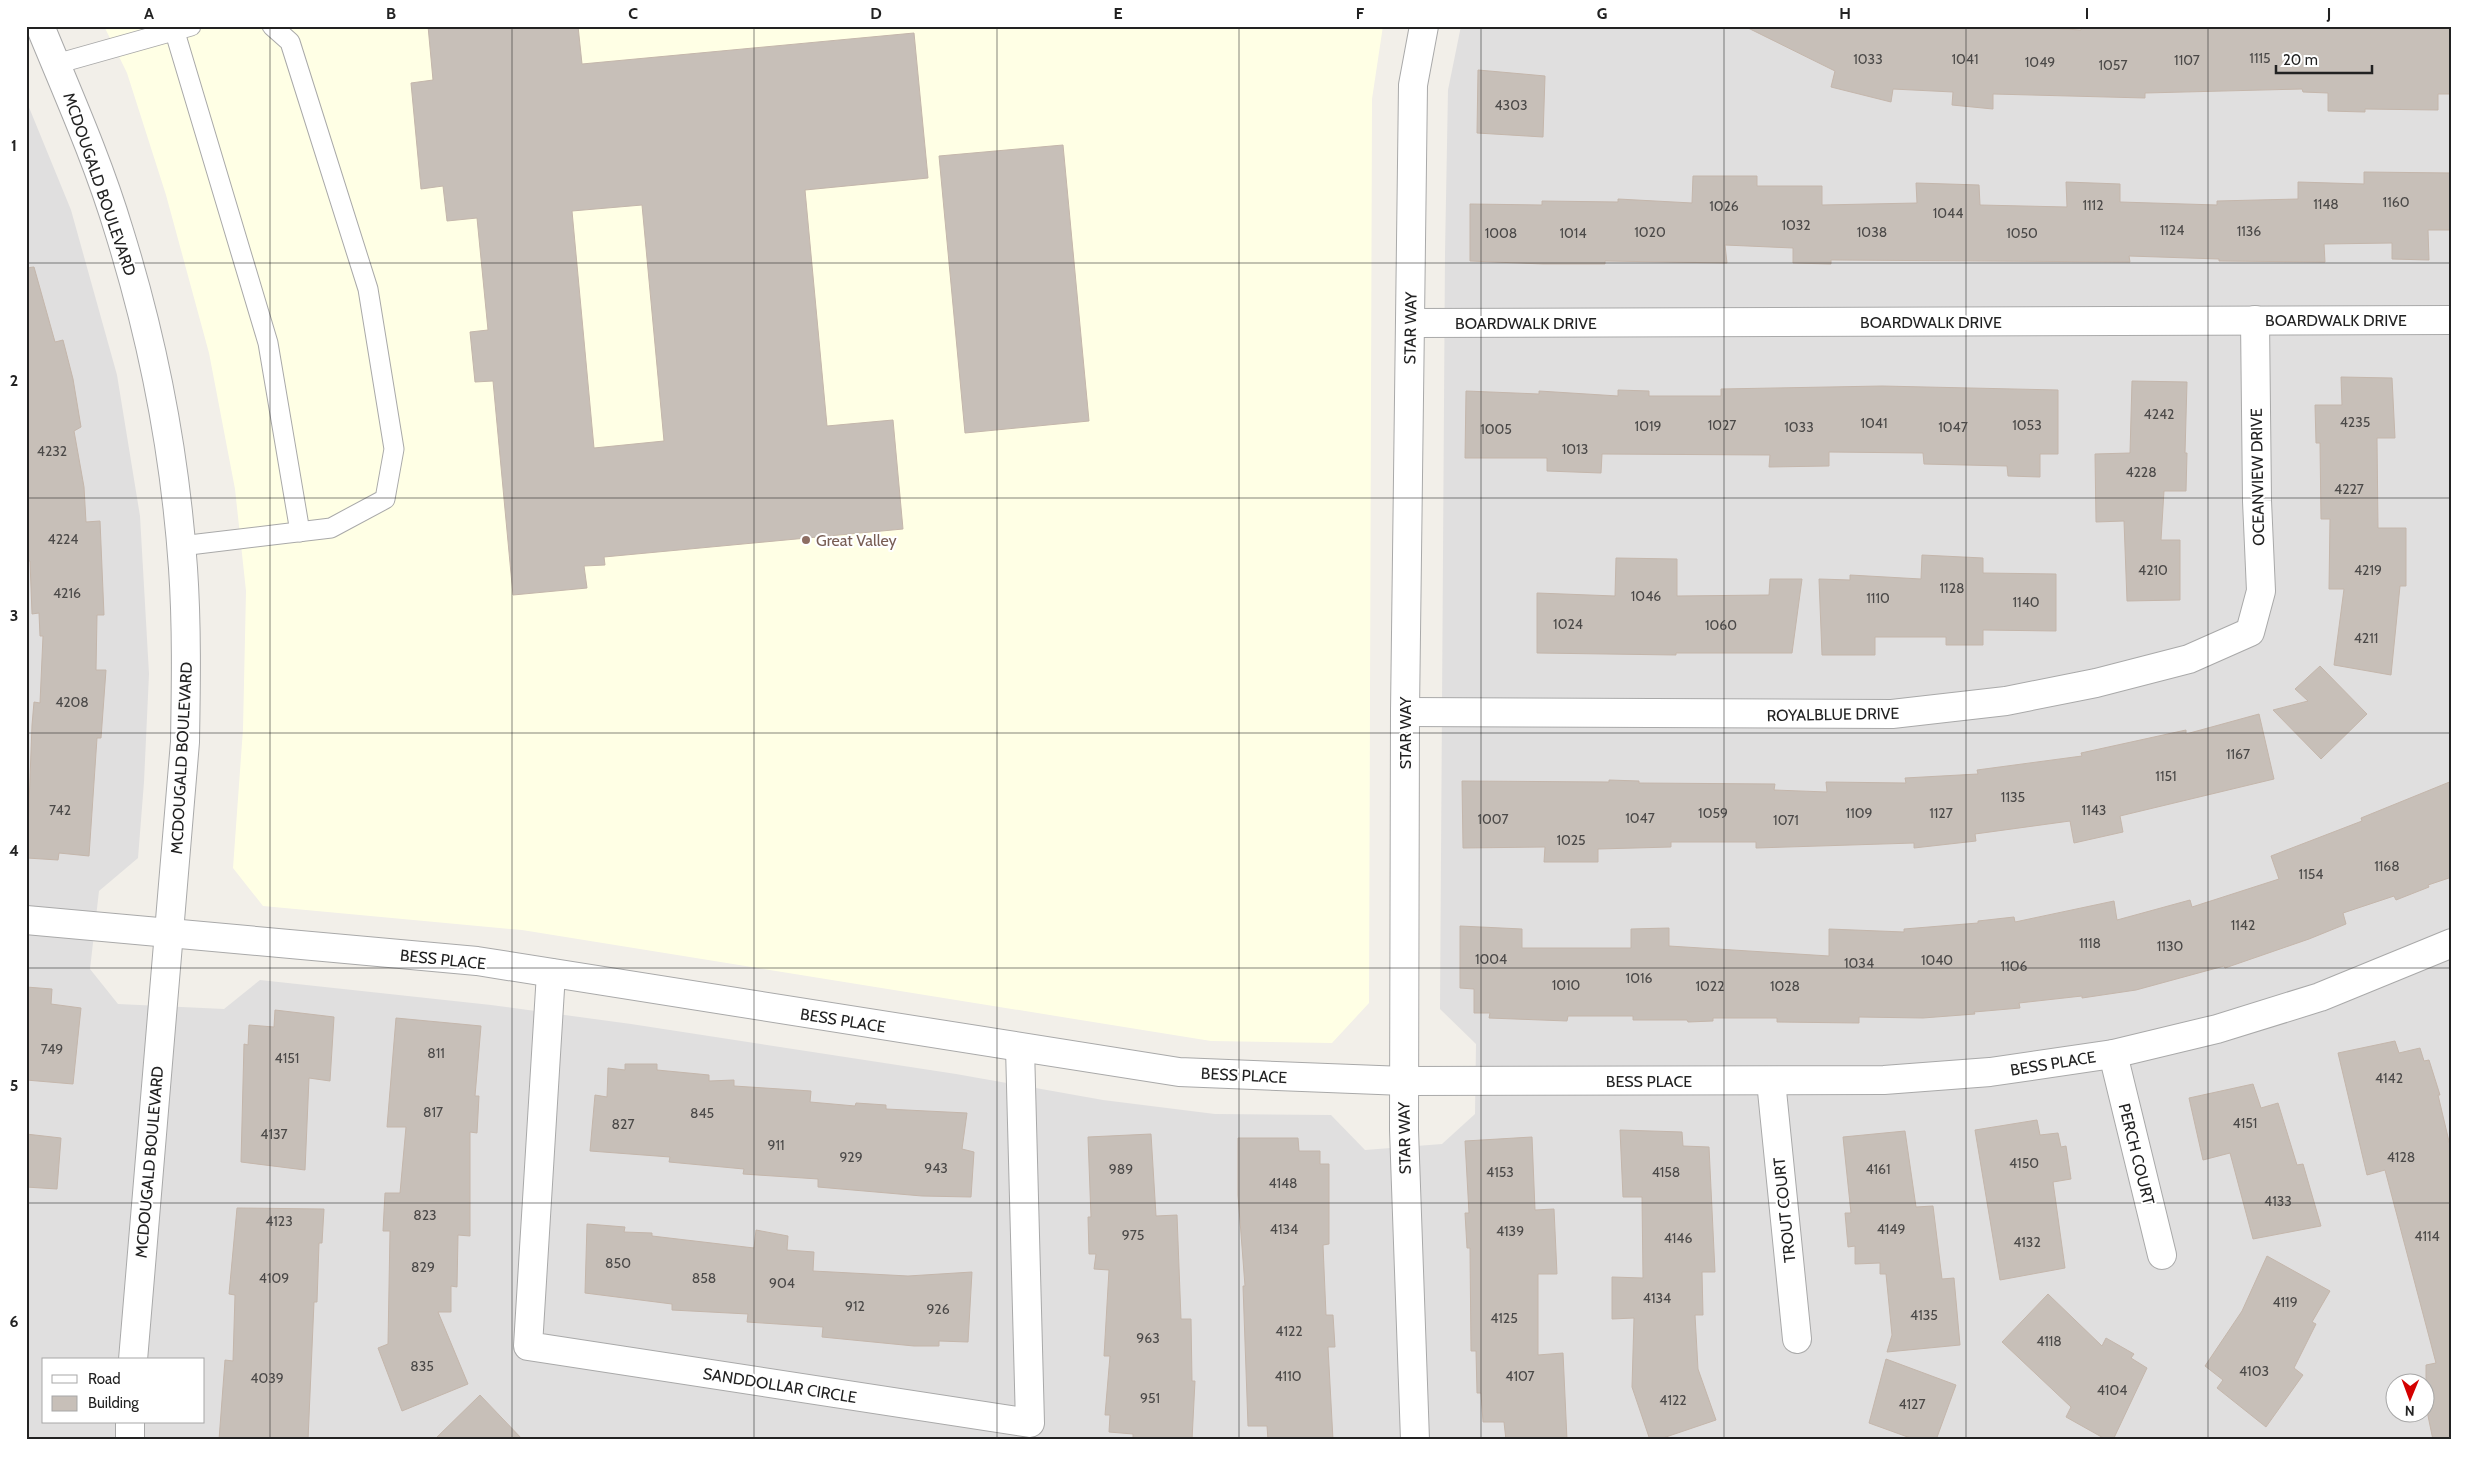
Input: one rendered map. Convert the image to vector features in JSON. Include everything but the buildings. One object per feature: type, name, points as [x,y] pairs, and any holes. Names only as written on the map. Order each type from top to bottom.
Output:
[{"type":"street","name":"MCDOUGALD BOULEVARD","points":[[40,26],[90,148],[113,211],[142,312],[161,397],[175,482],[181,546],[187,655],[185,742],[133,1358]]},
{"type":"street","name":"STAR WAY","points":[[1415,1440],[1407,1260],[1404,1081],[1405,712],[1413,85],[1424,26]]},
{"type":"street","name":"OCEANVIEW DRIVE","points":[[2250,632],[2261,591],[2257,501],[2255,320]]},
{"type":"street","name":"BOARDWALK DRIVE","points":[[1410,323],[2452,320]]},
{"type":"street","name":"ROYALBLUE DRIVE","points":[[1405,712],[1892,714],[2006,701],[2096,683],[2189,659],[2250,632]]},
{"type":"street","name":"BESS PLACE","points":[[26,920],[477,961],[1179,1072],[1404,1081],[1884,1080],[1990,1072],[2113,1054],[2217,1029],[2320,997],[2452,943]]},
{"type":"street","name":"SANDDOLLAR CIRCLE","points":[[551,973],[528,1346],[1030,1423],[1020,1048]]},
{"type":"street","name":"PERCH COURT","points":[[2113,1054],[2162,1255]]},
{"type":"street","name":"TROUT COURT","points":[[1771,1081],[1797,1339]]},
{"type":"street","points":[[130,1424],[130,1440]]},
{"type":"lane","points":[[181,546],[331,528],[385,498],[394,449],[368,289],[290,42],[272,26]]},
{"type":"lane","points":[[56,64],[183,28],[268,343],[300,532]]},
{"type":"shaded area","name":"Great Valley","points":[[104,26],[1383,26],[1372,99],[1369,1003],[1332,1043],[1211,1041],[522,930],[263,906],[233,868],[243,729],[246,591],[235,489],[209,353],[166,195],[127,73]]},
{"type":"shaded area","points":[[1461,26],[2452,26],[2452,1440],[26,1440],[26,100],[71,210],[117,375],[140,516],[149,674],[138,858],[99,891],[90,969],[118,1004],[224,1009],[260,980],[491,1005],[631,1024],[956,1074],[1103,1100],[1215,1114],[1331,1115],[1365,1150],[1442,1144],[1475,1114],[1476,1044],[1440,1009],[1445,253],[1448,90]]},
{"type":"place","name":"Great Valley","points":[[806,540]]}]
